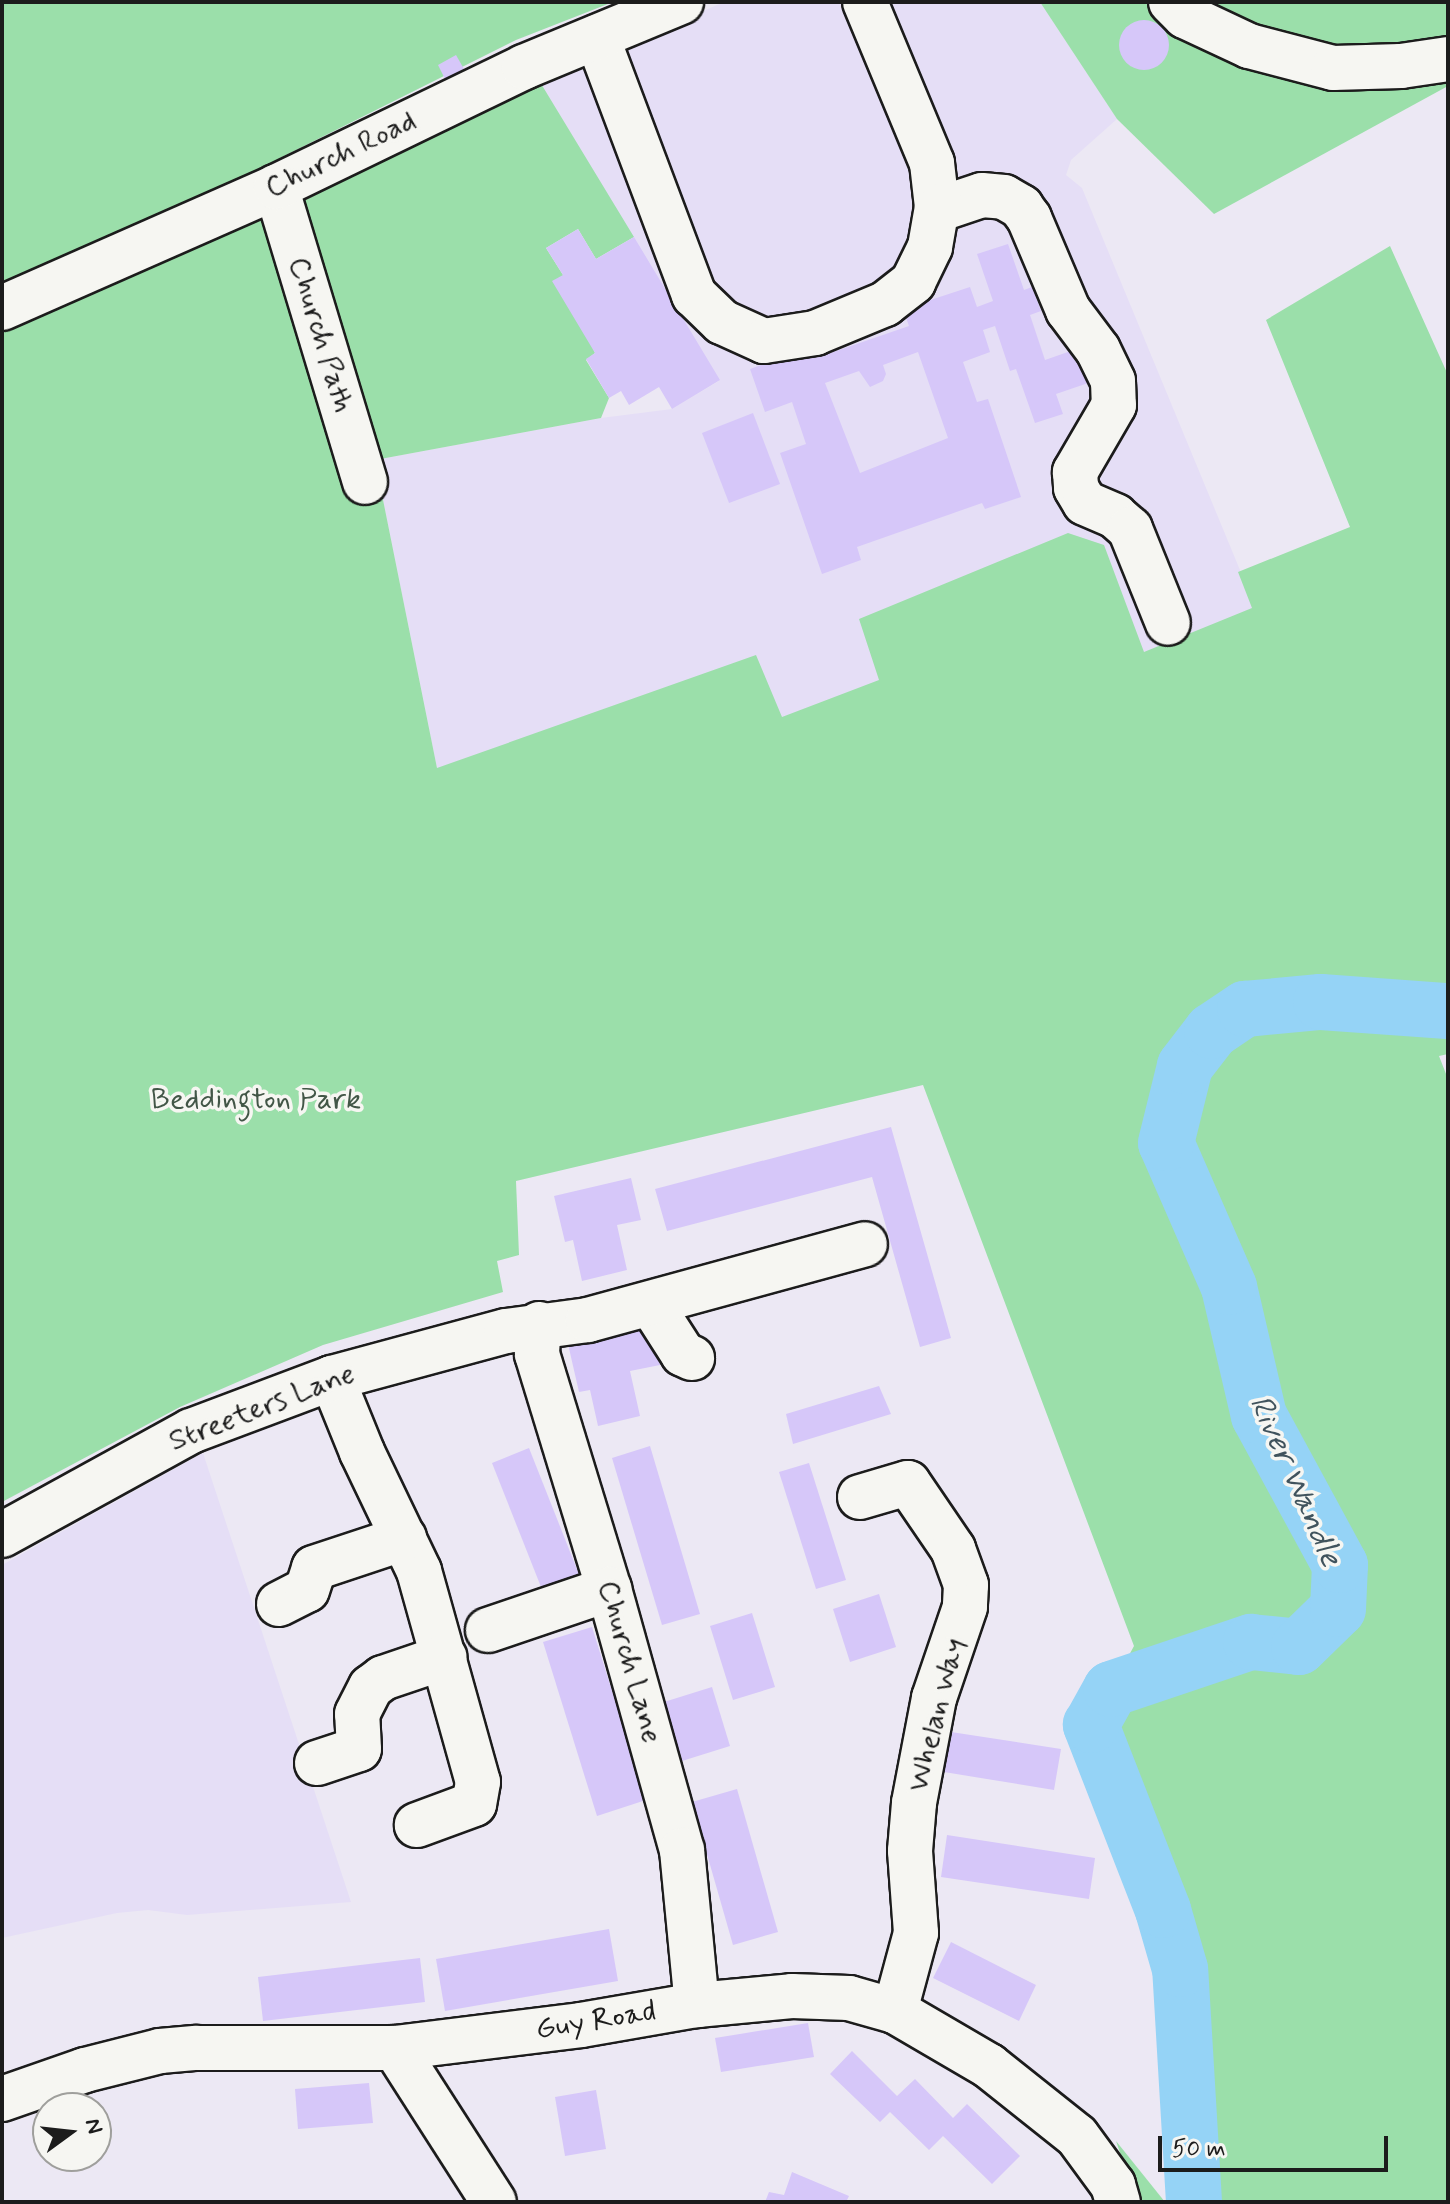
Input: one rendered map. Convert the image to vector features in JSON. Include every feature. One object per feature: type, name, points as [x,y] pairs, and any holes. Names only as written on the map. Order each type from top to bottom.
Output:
[{"type":"street","name":"Church Road","points":[[2,308],[276,187],[470,92],[681,2]]},
{"type":"street","points":[[597,37],[694,295],[722,322],[764,341],[815,333],[885,304],[913,282],[930,247],[937,210],[932,163],[865,2]]},
{"type":"street","points":[[1171,2],[1185,16],[1249,46],[1333,68],[1401,66],[1448,59]]},
{"type":"street","name":"Church Path","points":[[276,187],[365,482]]},
{"type":"street","points":[[937,210],[982,195],[1004,197],[1021,207],[1029,218],[1068,310],[1098,350],[1113,381],[1114,405],[1100,435],[1075,472],[1076,488],[1085,503],[1115,516],[1130,529],[1168,623]]},
{"type":"street","name":"Streeters Lane","points":[[2,1535],[191,1431],[332,1378],[538,1339],[588,1320],[865,1244]]},
{"type":"street","points":[[651,1304],[683,1354],[692,1358]]},
{"type":"street","name":"Church Lane","points":[[538,1339],[682,1850],[697,2005]]},
{"type":"street","points":[[332,1378],[362,1452],[419,1571],[478,1782],[474,1804],[417,1825]]},
{"type":"street","name":"Whelan Way","points":[[860,1497],[908,1483],[953,1549],[966,1585],[965,1607],[934,1698],[914,1803],[910,1851],[916,1933],[895,2011]]},
{"type":"street","points":[[279,1604],[307,1590],[314,1568],[404,1538]]},
{"type":"street","points":[[488,1630],[609,1589]]},
{"type":"street","points":[[317,1763],[359,1749],[357,1714],[371,1687],[383,1678],[445,1657]]},
{"type":"street","name":"Guy Road","points":[[2,2099],[85,2070],[160,2051],[197,2048],[395,2048],[581,2025],[697,2005],[824,1995],[872,2002],[895,2011],[989,2066],[1042,2106],[1087,2147],[1113,2185],[1118,2202]]},
{"type":"street","points":[[395,2048],[494,2202]]},
{"type":"shaded area","points":[[724,2],[1040,2],[1117,119],[1071,160],[1066,175],[1082,188],[1388,928],[437,768],[375,460],[601,418],[672,409],[719,381],[540,82]]},
{"type":"shaded area","points":[[203,1453],[351,1902],[187,1915],[148,1910],[117,1913],[2,1938],[2,1565]]},
{"type":"green space","name":"Beddington Park","points":[[2,2],[613,2],[516,40],[280,158],[291,207],[540,82],[634,237],[596,259],[578,229],[546,248],[563,275],[595,353],[586,360],[609,398],[601,418],[375,460],[437,768],[756,655],[782,717],[879,680],[859,619],[1068,533],[1104,545],[1144,652],[1252,608],[1238,572],[1350,527],[1266,320],[1390,246],[1448,375],[1448,1054],[1439,1056],[1448,1079],[1448,2202],[1194,2202],[1180,1969],[1163,1910],[1091,1725],[1134,1646],[923,1085],[516,1181],[519,1255],[497,1261],[503,1292],[323,1345],[180,1407],[2,1502]]},
{"type":"green space","points":[[1040,2],[1448,2],[1448,86],[1214,214],[1117,119]]},
{"type":"green space","points":[[1116,2141],[1165,2202],[1137,2202]]},
{"type":"building","points":[[1144,20],[1162,27],[1169,45],[1162,63],[1144,70],[1126,63],[1119,45],[1126,27]]},
{"type":"building","points":[[456,55],[464,69],[445,79],[438,65]]},
{"type":"building","points":[[578,229],[596,259],[634,237],[720,380],[672,409],[659,387],[629,405],[621,391],[609,398],[586,359],[595,353],[552,281],[563,275],[546,248]]},
{"type":"building","points":[[1008,244],[1024,290],[1032,287],[1041,311],[1030,315],[1045,360],[1085,346],[1097,380],[1056,394],[1063,414],[1035,423],[1016,369],[1010,371],[995,326],[983,330],[990,352],[963,362],[977,402],[988,399],[1021,497],[985,509],[982,503],[857,547],[861,560],[822,574],[780,453],[806,444],[792,402],[765,412],[750,369],[812,347],[816,358],[909,326],[903,309],[970,287],[977,307],[993,301],[977,254]],"holes":[[[918,352],[948,438],[860,473],[825,383],[859,371],[870,387],[883,381],[886,374],[883,365]]]},
{"type":"building","points":[[753,413],[780,484],[729,503],[702,433]]},
{"type":"building","points":[[891,1127],[951,1338],[920,1347],[872,1177],[667,1231],[655,1189]]},
{"type":"building","points":[[631,1178],[641,1220],[617,1225],[627,1270],[582,1281],[573,1240],[565,1242],[554,1196]]},
{"type":"building","points":[[652,1326],[660,1365],[630,1371],[640,1416],[598,1426],[590,1390],[579,1392],[568,1344]]},
{"type":"building","points":[[879,1386],[891,1414],[793,1444],[786,1414]]},
{"type":"building","points":[[650,1446],[700,1614],[662,1625],[612,1458]]},
{"type":"building","points":[[529,1448],[580,1577],[543,1592],[492,1463]]},
{"type":"building","points":[[809,1463],[846,1580],[816,1589],[779,1472]]},
{"type":"building","points":[[879,1594],[896,1647],[850,1662],[833,1609]]},
{"type":"building","points":[[752,1613],[775,1687],[733,1700],[710,1626]]},
{"type":"building","points":[[592,1627],[646,1800],[597,1816],[543,1642]]},
{"type":"building","points":[[712,1687],[730,1746],[682,1761],[664,1702]]},
{"type":"building","points":[[951,1732],[1061,1749],[1054,1790],[944,1772]]},
{"type":"building","points":[[737,1789],[778,1932],[733,1945],[692,1802]]},
{"type":"building","points":[[947,1835],[1095,1858],[1089,1899],[941,1877]]},
{"type":"building","points":[[609,1929],[618,1981],[445,2011],[436,1959]]},
{"type":"building","points":[[951,1942],[1036,1985],[1019,2021],[933,1978]]},
{"type":"building","points":[[420,1958],[425,2002],[263,2021],[258,1977]]},
{"type":"building","points":[[808,2023],[814,2057],[721,2072],[715,2038]]},
{"type":"building","points":[[852,2051],[897,2096],[915,2079],[953,2118],[967,2104],[1020,2156],[992,2184],[943,2136],[929,2150],[890,2112],[880,2122],[830,2074]]},
{"type":"building","points":[[369,2083],[373,2123],[298,2129],[295,2089]]},
{"type":"building","points":[[596,2090],[606,2149],[565,2156],[555,2097]]},
{"type":"building","points":[[792,2172],[849,2196],[846,2202],[765,2202],[769,2192],[784,2195]]},
{"type":"waterway","name":"River Wandle","points":[[1194,2202],[1180,1969],[1163,1910],[1091,1725],[1111,1689],[1251,1642],[1299,1647],[1338,1609],[1340,1565],[1259,1416],[1229,1287],[1166,1143],[1185,1066],[1212,1031],[1245,1009],[1321,1002],[1448,1011]]}]
